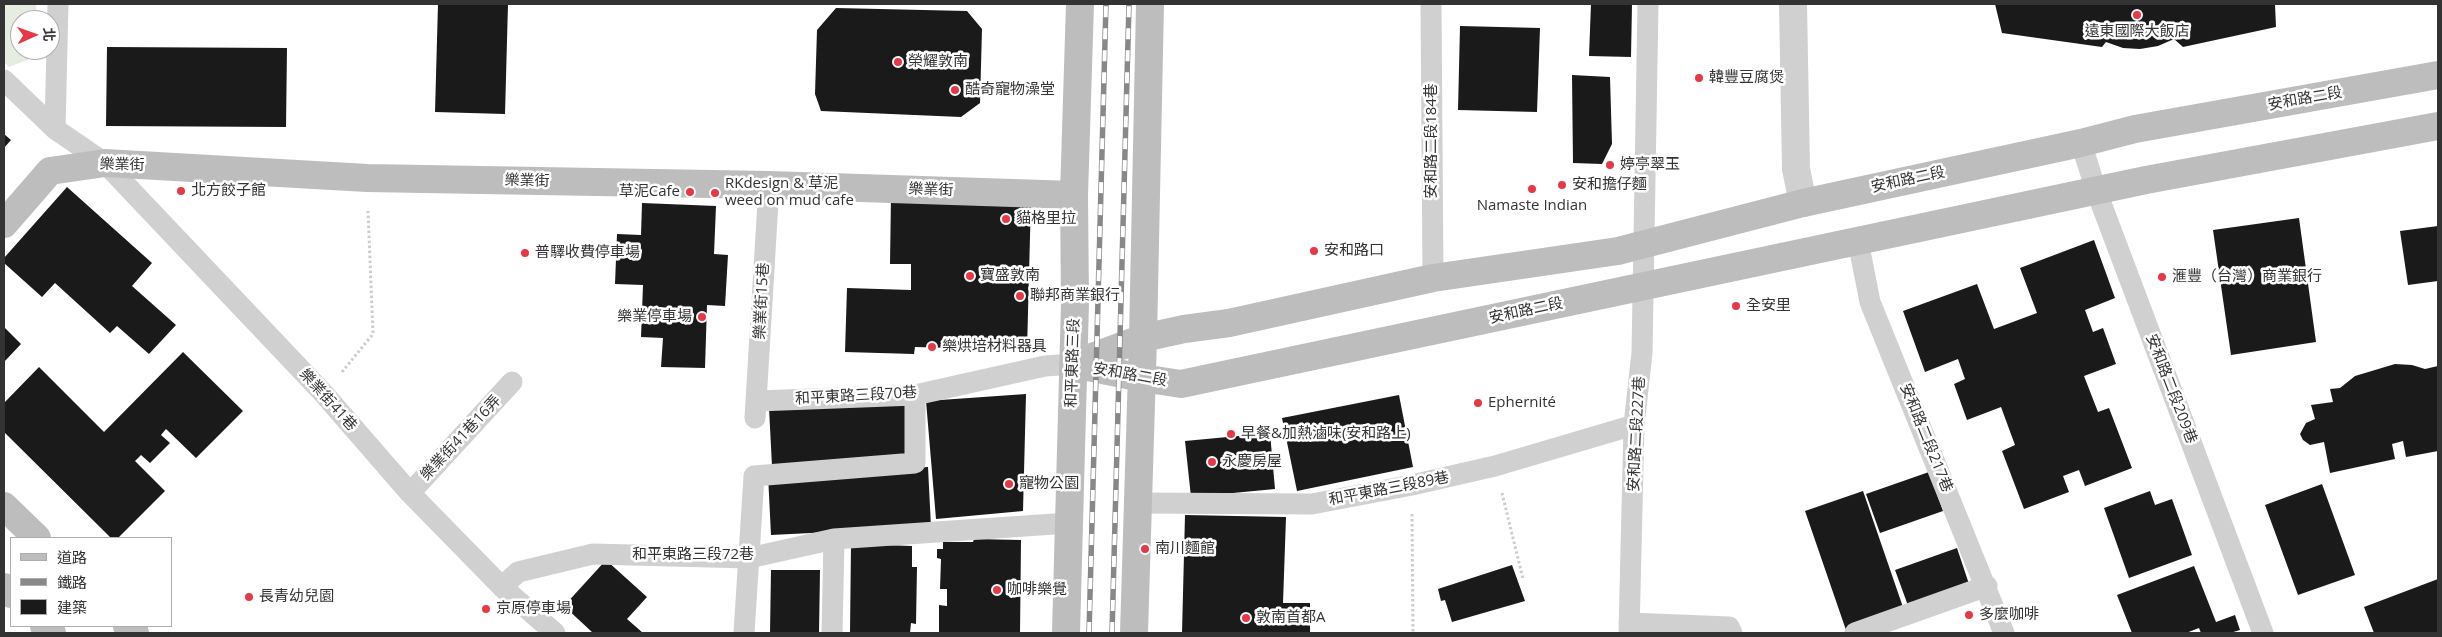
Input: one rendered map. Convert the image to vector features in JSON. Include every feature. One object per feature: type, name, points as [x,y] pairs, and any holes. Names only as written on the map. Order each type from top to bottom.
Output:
[{"type":"street","name":"和平東路三段","points":[[1066,633],[1075,303],[1074,195],[1080,4]]},
{"type":"street","points":[[1134,633],[1142,378],[1150,4]]},
{"type":"street","points":[[1793,4],[1796,170],[1803,203]]},
{"type":"street","name":"安和路二段","points":[[1073,364],[1143,338],[1184,329],[1229,323],[1433,278],[1644,245],[1803,203],[2081,143],[2135,129],[2438,75]]},
{"type":"street","name":"安和路二段","points":[[1073,364],[1182,384],[2096,190],[2438,126]]},
{"type":"street","name":"樂業街","points":[[4,224],[50,171],[105,163],[367,178],[768,184],[1074,195]]},
{"type":"street","points":[[4,506],[36,537]]},
{"type":"lane","points":[[56,129],[58,4]]},
{"type":"lane","name":"安和路二段184巷","points":[[1431,4],[1433,278]]},
{"type":"lane","name":"安和路二段227巷","points":[[1629,628],[1634,425],[1642,353],[1648,4]]},
{"type":"lane","name":"樂業街41巷","points":[[4,80],[56,129],[105,163],[324,394],[410,493],[502,587],[555,633]]},
{"type":"lane","name":"安和路二段209巷","points":[[2081,143],[2096,190],[2263,633]]},
{"type":"lane","name":"樂業街15巷","points":[[756,409],[768,184]]},
{"type":"lane","name":"安和路二段217巷","points":[[1858,241],[1870,302],[1987,586],[2004,633]]},
{"type":"lane","name":"和平東路三段70巷","points":[[756,409],[915,395],[1045,366],[1073,364]]},
{"type":"lane","name":"樂業街41巷16弄","points":[[410,493],[512,382]]},
{"type":"lane","points":[[744,633],[754,476],[915,463],[915,395]]},
{"type":"lane","name":"和平東路三段89巷","points":[[1137,503],[1312,504],[1412,486],[1495,466],[1634,425]]},
{"type":"lane","name":"和平東路三段72巷","points":[[502,587],[518,572],[594,554],[748,558],[834,538],[1069,523]]},
{"type":"lane","points":[[832,633],[834,538]]},
{"type":"lane","points":[[1855,633],[1987,586]]},
{"type":"lane","points":[[1629,628],[1729,626],[1732,633]]},
{"type":"path","points":[[324,394],[372,334],[367,178]]},
{"type":"path","points":[[1495,466],[1523,579]]},
{"type":"path","points":[[1412,486],[1413,633]]},
{"type":"shaded area","points":[[4,4],[36,4],[36,10],[10,10],[10,60],[27,60],[9,67],[4,62]]},
{"type":"building","points":[[438,4],[508,4],[505,114],[435,112]]},
{"type":"building","points":[[1591,4],[1632,4],[1631,57],[1589,56]]},
{"type":"building","name":"遠東國際大飯店","points":[[1995,4],[2275,4],[2276,27],[2183,47],[2174,39],[2158,46],[2140,49],[2123,48],[2106,42],[2102,47],[2002,33]]},
{"type":"building","name":"榮耀敦南","points":[[836,8],[967,11],[982,29],[980,103],[961,117],[821,111],[815,94],[817,30]]},
{"type":"building","points":[[1460,26],[1540,28],[1537,112],[1458,110]]},
{"type":"building","points":[[107,47],[287,48],[286,127],[106,126]]},
{"type":"building","points":[[1572,75],[1610,77],[1612,144],[1602,164],[1573,163]]},
{"type":"building","points":[[4,134],[11,140],[4,148]]},
{"type":"building","points":[[67,187],[152,263],[132,286],[176,325],[149,354],[117,326],[110,333],[55,283],[42,297],[4,263],[4,258]]},
{"type":"building","name":"寶盛敦南","points":[[891,196],[1031,199],[1027,350],[915,347],[914,354],[845,352],[847,288],[911,290],[911,264],[890,264]]},
{"type":"building","points":[[642,203],[716,206],[714,254],[728,255],[725,306],[707,305],[705,368],[661,367],[663,338],[641,337],[643,285],[615,284],[617,234],[641,235]]},
{"type":"building","points":[[2299,218],[2316,342],[2231,355],[2213,230]]},
{"type":"building","points":[[2438,226],[2438,281],[2408,285],[2400,231]]},
{"type":"building","points":[[2094,240],[2115,298],[2085,310],[2093,332],[2103,328],[2116,364],[2084,376],[2098,412],[2109,408],[2132,468],[2085,486],[2079,470],[2063,476],[2069,492],[2024,509],[2002,451],[2015,445],[2001,407],[1967,420],[1954,384],[1965,379],[1958,359],[1925,372],[1903,311],[1977,284],[1994,329],[2037,313],[2020,268]]},
{"type":"building","points":[[4,327],[21,344],[4,362]]},
{"type":"building","points":[[183,352],[243,411],[196,458],[166,429],[161,435],[170,443],[150,463],[141,455],[135,461],[165,491],[119,537],[110,537],[4,432],[4,403],[39,367],[104,432]]},
{"type":"building","points":[[2395,364],[2412,365],[2425,369],[2438,366],[2438,451],[2406,457],[2403,441],[2392,444],[2395,459],[2330,473],[2324,442],[2310,445],[2303,440],[2300,434],[2306,423],[2315,419],[2311,405],[2333,402],[2330,389],[2340,388],[2355,376]]},
{"type":"building","points":[[1026,394],[1023,511],[936,519],[926,401]]},
{"type":"building","points":[[1399,395],[1413,467],[1297,491],[1282,418]]},
{"type":"building","points":[[908,399],[912,460],[772,466],[769,408]]},
{"type":"building","points":[[1270,433],[1275,489],[1191,497],[1185,441]]},
{"type":"building","points":[[928,467],[931,527],[771,535],[768,475]]},
{"type":"building","points":[[1929,472],[1943,511],[1880,533],[1866,494]]},
{"type":"building","points":[[2322,484],[2355,575],[2298,595],[2265,505]]},
{"type":"building","points":[[1863,491],[1905,613],[1847,633],[1805,511]]},
{"type":"building","points":[[2150,491],[2155,505],[2172,499],[2192,555],[2129,578],[2104,508]]},
{"type":"building","points":[[1185,515],[1286,517],[1283,603],[1310,603],[1310,633],[1182,633]]},
{"type":"building","points":[[974,539],[1021,540],[1020,633],[939,633],[939,605],[947,606],[947,589],[940,589],[941,559],[937,558],[937,549],[943,549],[943,542],[973,542]]},
{"type":"building","points":[[851,544],[912,546],[912,567],[917,567],[916,624],[911,623],[910,633],[850,633]]},
{"type":"building","points":[[1957,548],[1971,590],[1910,611],[1895,570]]},
{"type":"building","points":[[606,560],[647,597],[627,619],[643,633],[593,633],[564,606]]},
{"type":"building","points":[[1512,565],[1525,601],[1452,622],[1445,600],[1441,601],[1438,589]]},
{"type":"building","points":[[2194,566],[2216,622],[2235,615],[2240,630],[2230,633],[2201,633],[2199,628],[2186,633],[2132,633],[2117,595]]},
{"type":"building","points":[[771,570],[820,570],[819,633],[770,633]]},
{"type":"building","points":[[2438,579],[2438,633],[2374,633],[2364,607]]},
{"type":"railway","points":[[1089,633],[1106,4]]},
{"type":"railway","points":[[1112,633],[1129,4]]},
{"type":"place","name":"遠東國際大飯店","points":[[2137,15]]},
{"type":"place","name":"榮耀敦南","points":[[898,62]]},
{"type":"place","name":"韓豐豆腐煲","points":[[1699,78]]},
{"type":"place","name":"酷奇寵物澡堂","points":[[955,90]]},
{"type":"place","name":"婷亭翠玉","points":[[1610,165]]},
{"type":"place","name":"安和擔仔麵","points":[[1562,185]]},
{"type":"place","name":"Namaste Indian","points":[[1532,189]]},
{"type":"place","name":"北方餃子館","points":[[181,191]]},
{"type":"place","name":"草泥Cafe","points":[[690,192]]},
{"type":"place","name":"RKdesign & 草泥 weed on mud cafe","points":[[715,193]]},
{"type":"place","name":"貓格里拉","points":[[1006,219]]},
{"type":"place","name":"安和路口","points":[[1314,251]]},
{"type":"place","name":"普驛收費停車場","points":[[525,253]]},
{"type":"place","name":"寶盛敦南","points":[[970,276]]},
{"type":"place","name":"滙豐（台灣）商業銀行","points":[[2162,277]]},
{"type":"place","name":"聯邦商業銀行","points":[[1020,296]]},
{"type":"place","name":"全安里","points":[[1736,306]]},
{"type":"place","name":"樂業停車場","points":[[702,317]]},
{"type":"place","name":"樂烘培材料器具","points":[[932,347]]},
{"type":"place","name":"Ephernité","points":[[1478,403]]},
{"type":"place","name":"早餐&加熱滷味(安和路上)","points":[[1231,434]]},
{"type":"place","name":"永慶房屋","points":[[1212,462]]},
{"type":"place","name":"寵物公園","points":[[1009,484]]},
{"type":"place","name":"南川麵館","points":[[1145,549]]},
{"type":"place","name":"咖啡樂覺","points":[[997,590]]},
{"type":"place","name":"長青幼兒園","points":[[249,597]]},
{"type":"place","name":"京原停車場","points":[[486,609]]},
{"type":"place","name":"多麼咖啡","points":[[1969,615]]},
{"type":"place","name":"敦南首都A","points":[[1246,618]]}]
